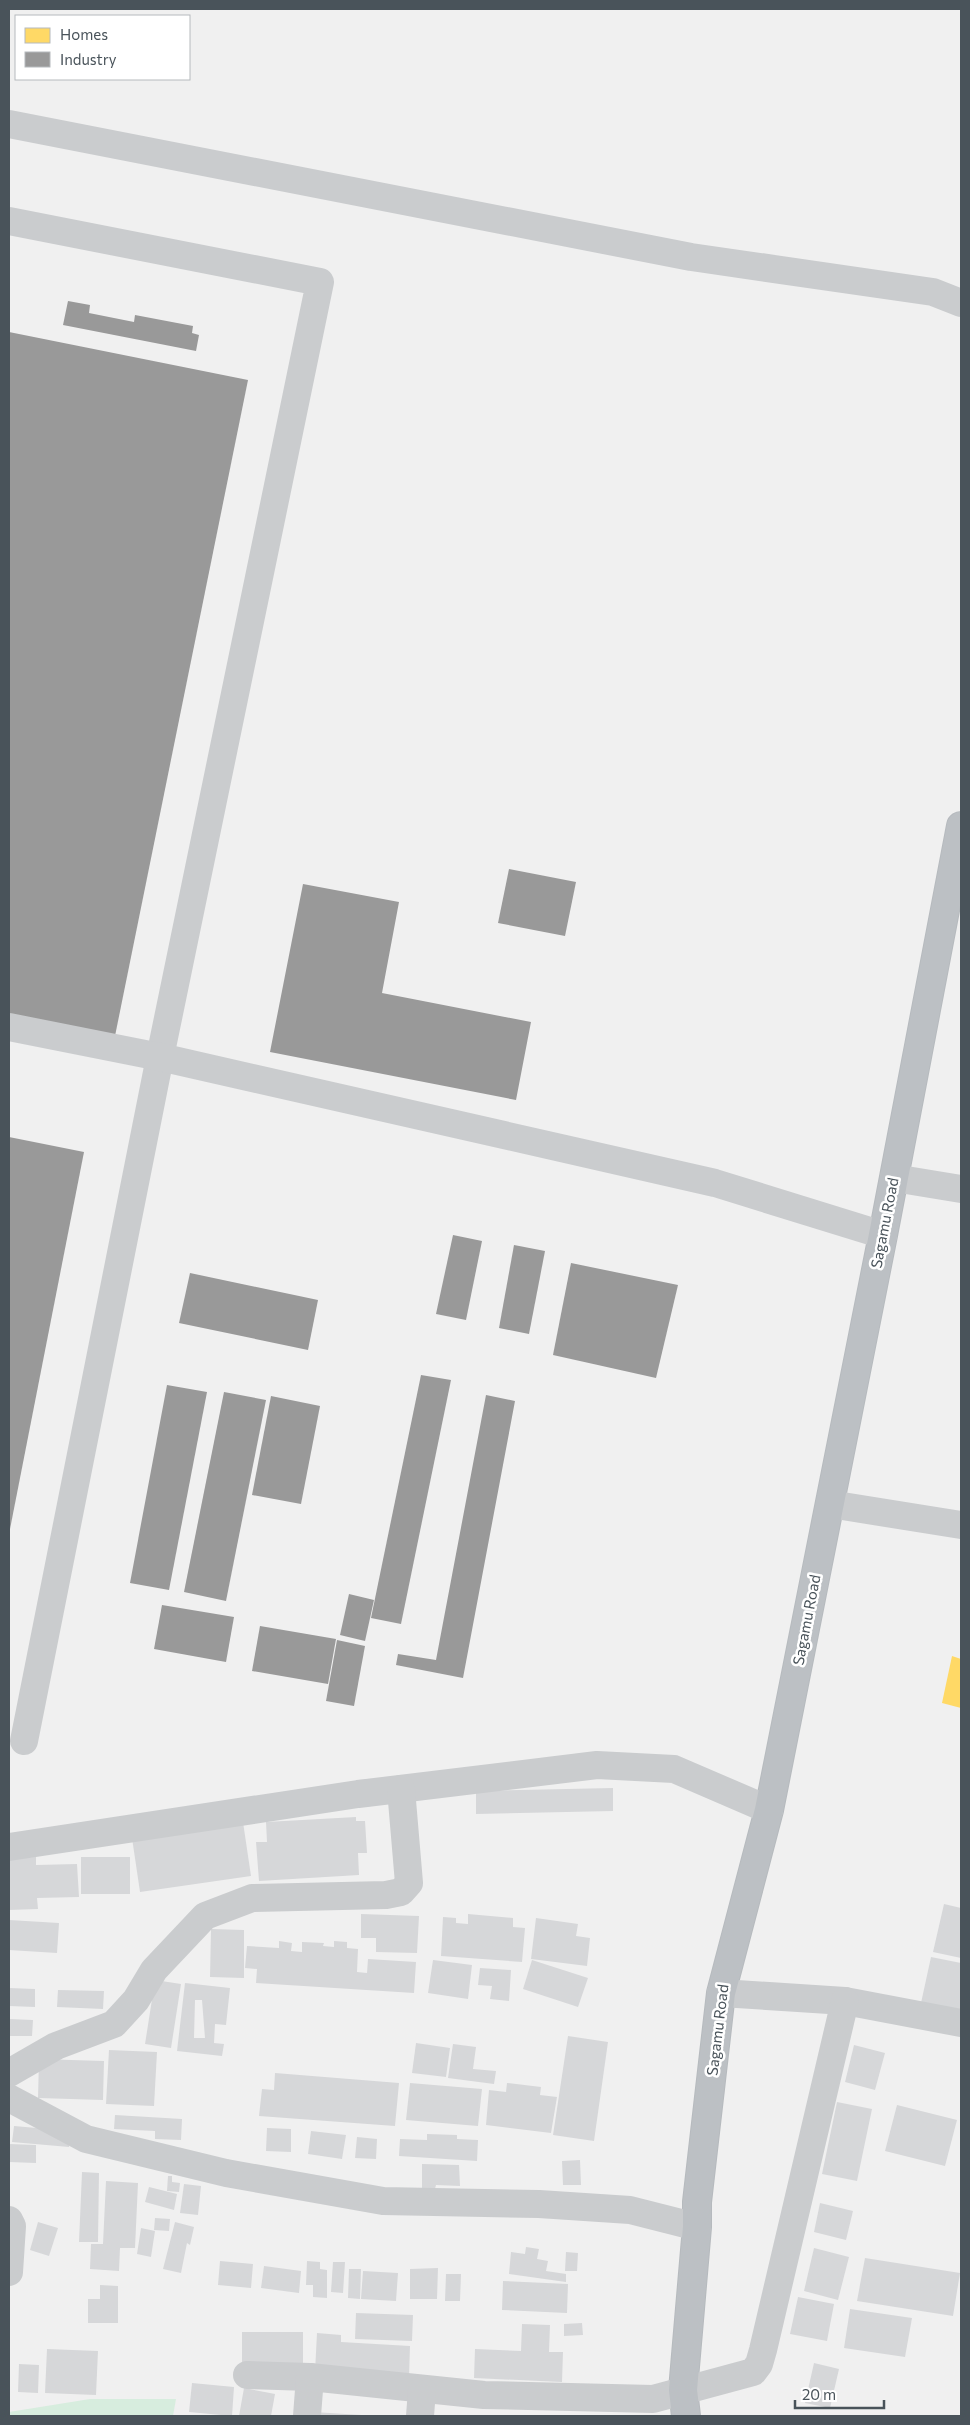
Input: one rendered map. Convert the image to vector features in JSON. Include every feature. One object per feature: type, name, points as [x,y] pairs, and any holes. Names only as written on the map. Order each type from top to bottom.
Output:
[{"type":"highway","name":"Sagamu Road","points":[[685,2403],[697,2227],[696,2202],[721,1993],[769,1810],[883,1235],[961,826]]},
{"type":"street","points":[[9,124],[691,257],[933,292],[961,303]]},
{"type":"street","points":[[9,221],[320,282],[160,1056],[24,1742]]},
{"type":"street","points":[[9,1026],[160,1056],[715,1183],[883,1235]]},
{"type":"street","points":[[894,1178],[961,1190]]},
{"type":"street","points":[[830,1504],[961,1525]]},
{"type":"street","points":[[9,1847],[401,1789],[597,1765],[674,1768],[769,1810]]},
{"type":"street","points":[[9,2072],[56,2046],[114,2024],[136,2000],[154,1970],[205,1916],[252,1898],[386,1895],[401,1892],[409,1883],[401,1789]]},
{"type":"street","points":[[721,1993],[846,2002],[961,2023]]},
{"type":"street","points":[[247,2375],[310,2377],[421,2403],[485,2406],[653,2399],[685,2403],[753,2372],[759,2364],[846,2002]]},
{"type":"street","points":[[9,2098],[86,2138],[226,2173],[383,2201],[539,2204],[630,2210],[697,2227]]},
{"type":"street","points":[[9,2220],[12,2226],[9,2272]]},
{"type":"street","points":[[307,2416],[310,2377]]},
{"type":"green space","points":[[90,2399],[176,2399],[173,2416],[9,2416],[9,2412]]},
{"type":"building: Homes","points":[[952,1656],[961,1659],[961,1708],[942,1703]]},
{"type":"building: Industry","points":[[68,301],[90,305],[89,313],[134,322],[135,315],[193,326],[192,333],[199,335],[196,351],[63,325]]},
{"type":"building: Industry","points":[[9,332],[248,380],[115,1036],[9,1014]]},
{"type":"building: Industry","points":[[509,869],[576,882],[565,936],[498,923]]},
{"type":"building: Industry","points":[[303,884],[399,902],[382,993],[531,1022],[516,1100],[270,1052]]},
{"type":"building: Industry","points":[[9,1137],[84,1152],[10,1529],[9,1529]]},
{"type":"building: Industry","points":[[453,1235],[482,1241],[466,1320],[436,1314]]},
{"type":"building: Industry","points":[[514,1245],[545,1251],[529,1334],[499,1328]]},
{"type":"building: Industry","points":[[571,1263],[678,1285],[656,1378],[553,1355]]},
{"type":"building: Industry","points":[[190,1273],[318,1300],[308,1350],[179,1323]]},
{"type":"building: Industry","points":[[421,1375],[451,1380],[401,1624],[371,1618]]},
{"type":"building: Industry","points":[[167,1385],[207,1392],[169,1590],[130,1583]]},
{"type":"building: Industry","points":[[224,1392],[266,1400],[226,1601],[184,1592]]},
{"type":"building: Industry","points":[[486,1395],[515,1401],[463,1678],[396,1665],[398,1654],[436,1660]]},
{"type":"building: Industry","points":[[271,1396],[320,1406],[301,1504],[252,1495]]},
{"type":"building: Industry","points":[[349,1594],[374,1600],[365,1641],[340,1635]]},
{"type":"building: Industry","points":[[162,1605],[234,1617],[226,1662],[154,1649]]},
{"type":"building: Industry","points":[[260,1626],[336,1639],[328,1684],[252,1671]]},
{"type":"building: Industry","points":[[337,1640],[365,1646],[354,1706],[326,1701]]},
{"type":"building: Other","points":[[613,1788],[613,1811],[476,1814],[476,1791]]},
{"type":"building: Other","points":[[356,1817],[356,1821],[365,1821],[367,1853],[358,1853],[359,1875],[259,1881],[256,1842],[267,1842],[266,1822]]},
{"type":"building: Other","points":[[243,1822],[251,1876],[140,1892],[132,1838]]},
{"type":"building: Other","points":[[36,1857],[36,1865],[77,1864],[79,1897],[37,1898],[38,1909],[9,1910],[9,1858]]},
{"type":"building: Other","points":[[81,1857],[130,1857],[130,1894],[81,1894]]},
{"type":"building: Other","points":[[944,1904],[961,1908],[961,1958],[933,1952]]},
{"type":"building: Other","points":[[361,1914],[419,1916],[417,1953],[376,1952],[376,1938],[361,1938]]},
{"type":"building: Other","points":[[468,1914],[513,1918],[513,1927],[525,1928],[522,1962],[441,1956],[443,1917],[456,1918],[456,1923],[468,1924]]},
{"type":"building: Other","points":[[536,1918],[578,1924],[576,1936],[590,1938],[587,1966],[531,1959]]},
{"type":"building: Other","points":[[9,1920],[59,1923],[57,1953],[9,1950]]},
{"type":"building: Other","points":[[211,1929],[244,1930],[244,1978],[210,1977]]},
{"type":"building: Other","points":[[279,1941],[292,1943],[291,1951],[302,1952],[302,1942],[324,1943],[323,1946],[334,1947],[334,1941],[347,1942],[347,1948],[358,1949],[357,1972],[367,1973],[368,1959],[416,1962],[414,1993],[256,1983],[257,1969],[245,1968],[247,1946],[279,1948]]},
{"type":"building: Other","points":[[931,1957],[961,1963],[961,2011],[921,2003]]},
{"type":"building: Other","points":[[433,1960],[472,1965],[468,1999],[428,1993]]},
{"type":"building: Other","points":[[532,1960],[588,1978],[578,2007],[523,1989]]},
{"type":"building: Other","points":[[480,1968],[511,1970],[509,2001],[490,1999],[492,1986],[478,1985]]},
{"type":"building: Other","points":[[155,1980],[181,1984],[171,2048],[145,2044]]},
{"type":"building: Other","points":[[185,1983],[230,1988],[226,2025],[215,2024],[214,2043],[224,2044],[222,2056],[177,2051]],"holes":[[[195,2000],[202,2000],[205,2038],[194,2038]]]},
{"type":"building: Other","points":[[9,1988],[35,1989],[35,2007],[9,2006]]},
{"type":"building: Other","points":[[58,1990],[104,1991],[103,2009],[57,2007]]},
{"type":"building: Other","points":[[9,2019],[33,2020],[32,2036],[9,2036]]},
{"type":"building: Other","points":[[568,2036],[608,2042],[594,2141],[553,2135]]},
{"type":"building: Other","points":[[416,2043],[450,2048],[446,2077],[412,2073]]},
{"type":"building: Other","points":[[453,2044],[476,2047],[473,2069],[496,2071],[494,2084],[448,2078]]},
{"type":"building: Other","points":[[854,2045],[885,2053],[875,2090],[845,2082]]},
{"type":"building: Other","points":[[109,2050],[157,2052],[154,2106],[106,2104]]},
{"type":"building: Other","points":[[39,2059],[104,2061],[103,2100],[38,2098]]},
{"type":"building: Other","points":[[275,2073],[399,2083],[395,2126],[259,2116],[262,2089],[274,2090]]},
{"type":"building: Other","points":[[410,2083],[482,2089],[478,2126],[406,2120]]},
{"type":"building: Other","points":[[507,2083],[541,2087],[540,2095],[557,2097],[551,2133],[486,2125],[489,2090],[506,2092]]},
{"type":"building: Other","points":[[837,2102],[872,2109],[857,2181],[822,2174]]},
{"type":"building: Other","points":[[897,2105],[957,2120],[945,2166],[885,2151]]},
{"type":"building: Other","points":[[115,2115],[182,2119],[181,2140],[155,2139],[155,2131],[114,2129]]},
{"type":"building: Other","points":[[14,2126],[71,2131],[69,2147],[12,2142]]},
{"type":"building: Other","points":[[267,2128],[291,2129],[291,2152],[266,2151]]},
{"type":"building: Other","points":[[311,2131],[346,2135],[342,2159],[308,2154]]},
{"type":"building: Other","points":[[427,2134],[457,2135],[457,2139],[478,2140],[477,2161],[399,2156],[400,2139],[427,2140]]},
{"type":"building: Other","points":[[357,2137],[377,2139],[376,2159],[355,2158]]},
{"type":"building: Other","points":[[9,2144],[36,2145],[36,2163],[9,2162]]},
{"type":"building: Other","points":[[580,2160],[581,2185],[563,2185],[562,2161]]},
{"type":"building: Other","points":[[422,2164],[459,2165],[460,2186],[436,2185],[435,2189],[422,2189]]},
{"type":"building: Other","points":[[82,2172],[99,2173],[98,2242],[79,2242]]},
{"type":"building: Other","points":[[168,2176],[172,2176],[172,2182],[180,2183],[179,2192],[167,2191]]},
{"type":"building: Other","points":[[106,2181],[138,2183],[135,2248],[120,2248],[119,2271],[90,2269],[91,2244],[103,2244]]},
{"type":"building: Other","points":[[184,2184],[201,2186],[198,2215],[180,2213]]},
{"type":"building: Other","points":[[149,2187],[177,2194],[174,2210],[145,2202]]},
{"type":"building: Other","points":[[820,2203],[853,2211],[846,2240],[814,2232]]},
{"type":"building: Other","points":[[155,2218],[170,2219],[169,2231],[154,2230]]},
{"type":"building: Other","points":[[38,2222],[58,2228],[49,2256],[30,2250]]},
{"type":"building: Other","points":[[175,2222],[194,2227],[190,2245],[187,2243],[181,2273],[163,2269]]},
{"type":"building: Other","points":[[141,2228],[155,2231],[151,2257],[137,2254]]},
{"type":"building: Other","points":[[526,2247],[539,2249],[537,2259],[548,2261],[546,2271],[566,2274],[566,2282],[509,2274],[511,2252],[525,2254]]},
{"type":"building: Other","points":[[814,2248],[849,2257],[838,2300],[804,2291]]},
{"type":"building: Other","points":[[566,2252],[578,2253],[577,2271],[565,2271]]},
{"type":"building: Other","points":[[865,2258],[960,2273],[953,2316],[857,2301]]},
{"type":"building: Other","points":[[220,2261],[253,2264],[251,2288],[218,2285]]},
{"type":"building: Other","points":[[307,2261],[320,2262],[320,2269],[327,2270],[327,2298],[313,2297],[313,2285],[306,2285]]},
{"type":"building: Other","points":[[333,2262],[345,2262],[343,2293],[331,2292]]},
{"type":"building: Other","points":[[264,2266],[301,2271],[299,2293],[261,2288]]},
{"type":"building: Other","points":[[438,2268],[437,2299],[410,2299],[410,2269]]},
{"type":"building: Other","points":[[349,2269],[361,2269],[360,2299],[348,2298]]},
{"type":"building: Other","points":[[363,2271],[398,2273],[396,2301],[361,2299]]},
{"type":"building: Other","points":[[446,2274],[461,2274],[460,2301],[445,2301]]},
{"type":"building: Other","points":[[503,2281],[568,2284],[567,2313],[502,2310]]},
{"type":"building: Other","points":[[100,2285],[118,2286],[118,2323],[88,2323],[88,2299],[100,2299]]},
{"type":"building: Other","points":[[798,2297],[834,2304],[827,2341],[790,2334]]},
{"type":"building: Other","points":[[850,2309],[912,2318],[905,2357],[844,2348]]},
{"type":"building: Other","points":[[356,2313],[413,2315],[412,2341],[355,2339]]},
{"type":"building: Other","points":[[582,2323],[583,2335],[564,2336],[564,2324]]},
{"type":"building: Other","points":[[522,2324],[550,2325],[549,2352],[563,2352],[562,2382],[474,2378],[475,2349],[521,2351]]},
{"type":"building: Other","points":[[242,2332],[303,2332],[303,2365],[242,2365]]},
{"type":"building: Other","points":[[317,2333],[341,2335],[341,2342],[410,2346],[409,2377],[315,2372]]},
{"type":"building: Other","points":[[47,2349],[98,2351],[96,2395],[45,2393]]},
{"type":"building: Other","points":[[814,2363],[839,2369],[830,2408],[805,2403]]},
{"type":"building: Other","points":[[19,2364],[39,2365],[38,2393],[18,2392]]},
{"type":"building: Other","points":[[192,2383],[234,2387],[232,2416],[189,2412]]},
{"type":"building: Other","points":[[244,2388],[275,2394],[271,2416],[239,2416]]},
{"type":"building: Other","points":[[313,2412],[362,2415],[362,2416],[313,2416]]}]
